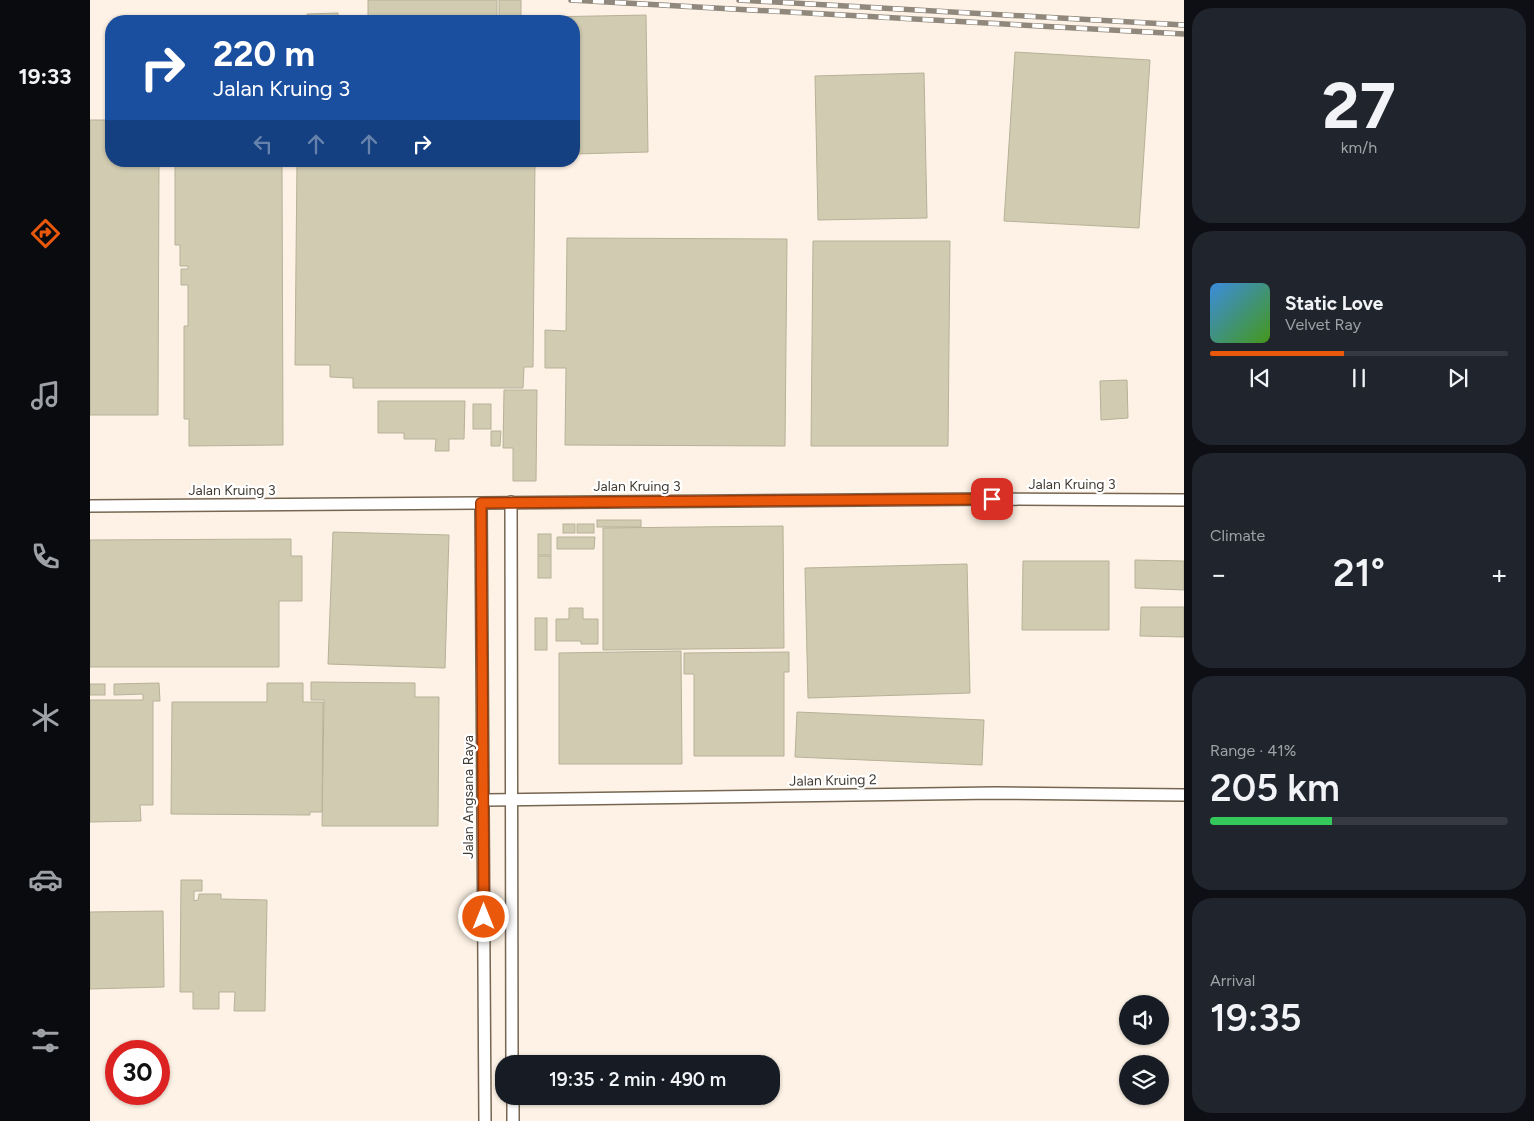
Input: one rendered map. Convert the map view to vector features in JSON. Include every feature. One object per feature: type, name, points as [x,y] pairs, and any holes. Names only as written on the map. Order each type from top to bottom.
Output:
[{"type":"street","name":"Jalan Kruing 3","points":[[90,506],[992,499],[1184,500]]},
{"type":"street","points":[[511,502],[512,1055]]},
{"type":"street","name":"Jalan Angsana Raya","points":[[481,503],[485,1121]]},
{"type":"street","name":"Jalan Kruing 2","points":[[483,800],[996,793],[1184,795]]},
{"type":"street","points":[[512,1105],[513,1121]]},
{"type":"building","points":[[368,0],[497,0],[497,15],[368,15]]},
{"type":"building","points":[[499,0],[521,0],[521,15],[499,15]]},
{"type":"building","points":[[338,13],[338,15],[307,15]]},
{"type":"building","points":[[646,15],[648,152],[580,154],[580,16]]},
{"type":"building","points":[[1015,52],[1150,60],[1139,228],[1004,221]]},
{"type":"building","points":[[924,73],[927,218],[818,220],[815,76]]},
{"type":"building","points":[[90,120],[105,120],[105,167],[159,167],[158,415],[90,415]]},
{"type":"building","points":[[175,167],[282,167],[283,445],[189,446],[189,419],[184,419],[184,326],[188,326],[188,285],[181,285],[181,269],[188,269],[188,266],[180,266],[180,245],[175,245]]},
{"type":"building","points":[[297,167],[535,167],[533,367],[524,367],[523,388],[353,388],[353,378],[330,377],[330,365],[295,365]]},
{"type":"building","points":[[567,238],[787,239],[785,446],[565,445],[566,368],[545,368],[545,330],[566,331]]},
{"type":"building","points":[[813,241],[950,241],[948,446],[811,446]]},
{"type":"building","points":[[1127,380],[1128,418],[1101,420],[1100,381]]},
{"type":"building","points":[[504,390],[537,390],[536,481],[513,481],[513,448],[503,448]]},
{"type":"building","points":[[378,401],[465,401],[464,439],[449,439],[449,451],[435,451],[436,439],[404,439],[404,433],[378,433]]},
{"type":"building","points":[[473,404],[491,404],[491,429],[473,429]]},
{"type":"building","points":[[491,431],[501,431],[500,446],[491,446]]},
{"type":"building","points":[[597,520],[641,520],[641,527],[597,527]]},
{"type":"building","points":[[563,524],[575,524],[575,533],[563,533]]},
{"type":"building","points":[[577,524],[594,524],[594,533],[577,533]]},
{"type":"building","points":[[783,526],[784,648],[603,650],[603,528]]},
{"type":"building","points":[[333,532],[449,535],[445,668],[328,664]]},
{"type":"building","points":[[538,534],[551,534],[551,555],[538,555]]},
{"type":"building","points":[[557,537],[595,537],[594,549],[557,549]]},
{"type":"building","points":[[291,539],[291,556],[302,556],[302,601],[279,601],[279,667],[90,667],[90,540]]},
{"type":"building","points":[[538,556],[551,556],[551,578],[538,578]]},
{"type":"building","points":[[1135,560],[1184,561],[1184,590],[1135,588]]},
{"type":"building","points":[[1023,561],[1109,561],[1109,630],[1022,630]]},
{"type":"building","points":[[967,564],[970,693],[808,698],[805,568]]},
{"type":"building","points":[[1141,607],[1184,607],[1184,637],[1140,636]]},
{"type":"building","points":[[569,608],[583,608],[583,619],[598,619],[598,644],[581,644],[581,641],[556,641],[556,619],[569,619]]},
{"type":"building","points":[[535,618],[547,618],[547,650],[535,650]]},
{"type":"building","points":[[681,651],[682,764],[559,764],[559,653]]},
{"type":"building","points":[[789,652],[789,672],[784,672],[784,756],[694,756],[694,674],[684,674],[684,653]]},
{"type":"building","points":[[311,682],[415,683],[415,697],[439,697],[438,826],[322,826],[324,700],[311,700]]},
{"type":"building","points":[[159,683],[160,701],[153,701],[153,805],[140,805],[141,821],[90,822],[90,700],[143,700],[143,694],[114,695],[114,684]]},
{"type":"building","points":[[267,683],[303,683],[303,702],[323,702],[322,812],[310,812],[310,815],[171,814],[172,702],[267,702]]},
{"type":"building","points":[[90,684],[105,684],[105,695],[90,695]]},
{"type":"building","points":[[797,712],[984,720],[982,765],[795,757]]},
{"type":"building","points":[[181,880],[202,880],[202,891],[194,891],[194,901],[198,900],[199,894],[221,894],[221,899],[267,900],[265,1011],[234,1011],[235,992],[219,992],[219,1009],[193,1009],[193,992],[180,992]]},
{"type":"building","points":[[163,911],[164,987],[90,989],[90,912]]},
{"type":"railway","points":[[571,0],[1184,34]]},
{"type":"railway","points":[[739,0],[1184,25]]},
{"type":"route","points":[[484,917],[481,503],[992,499]]}]
